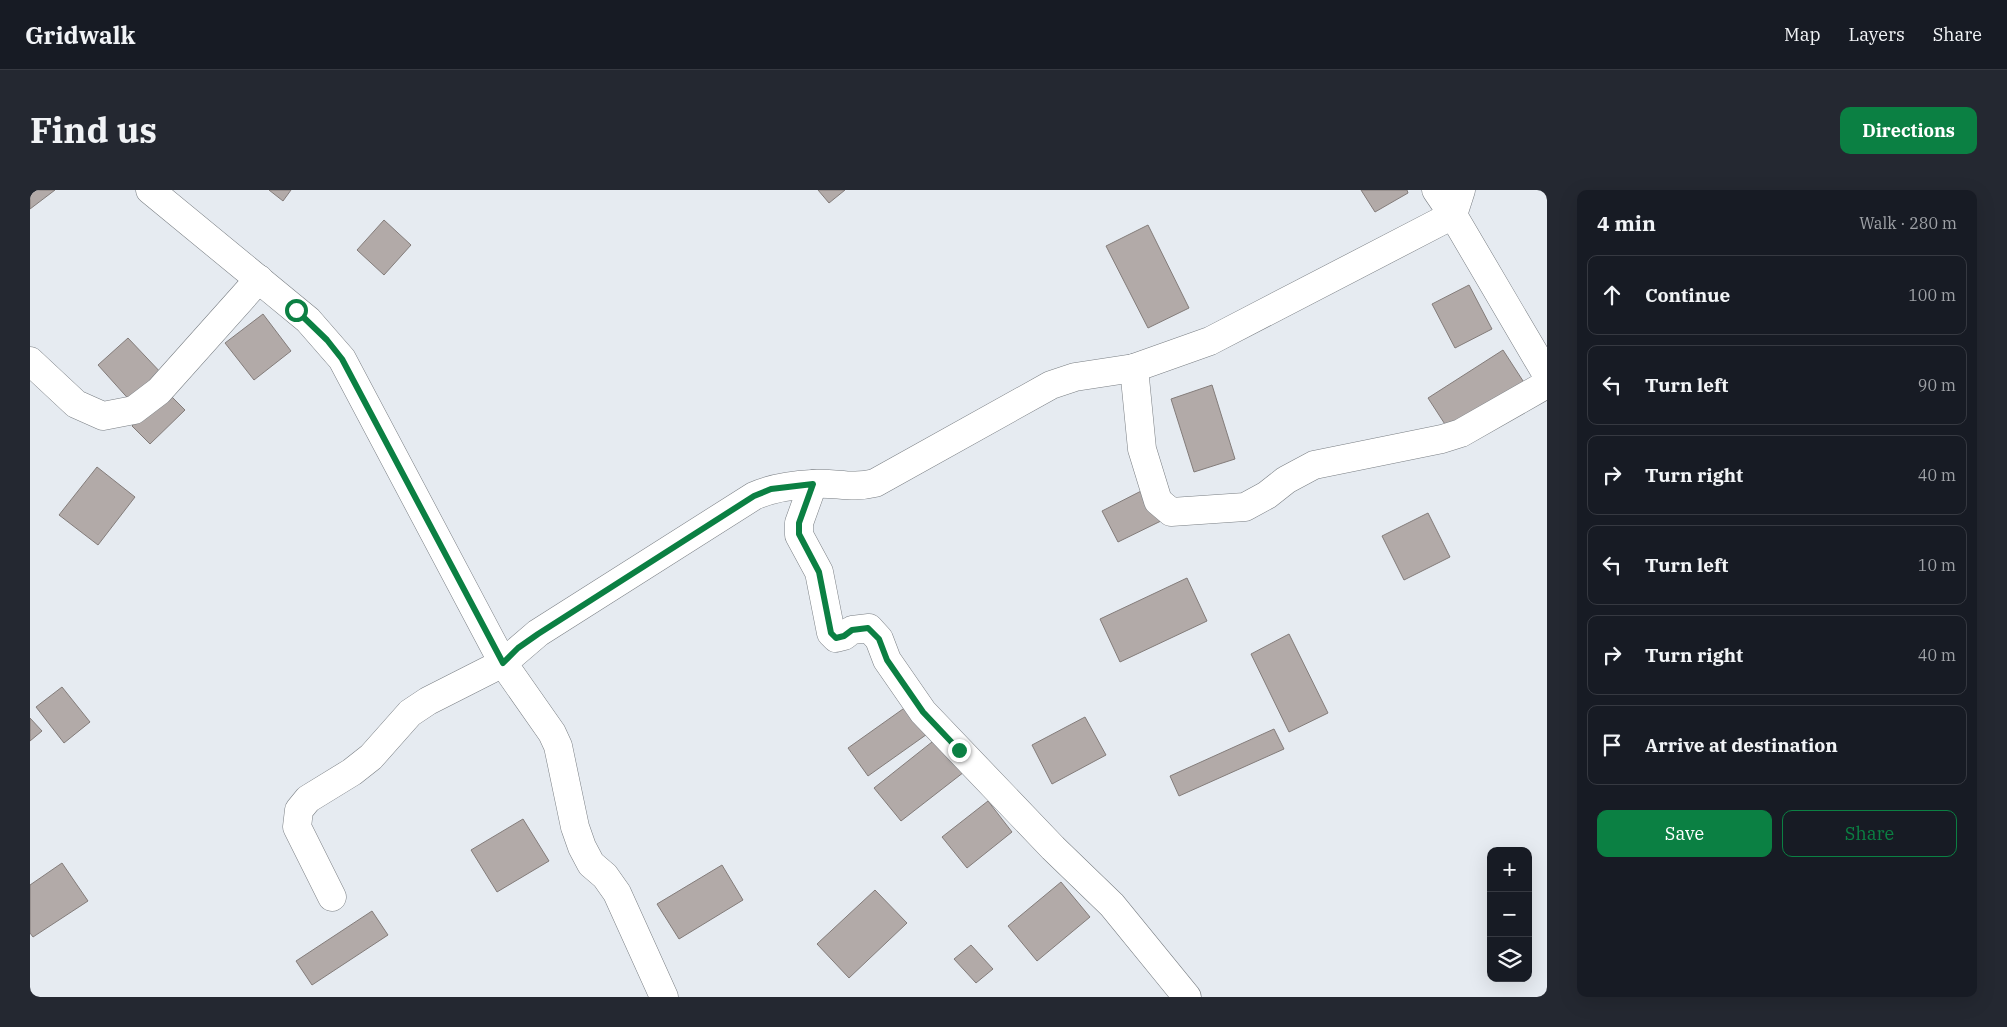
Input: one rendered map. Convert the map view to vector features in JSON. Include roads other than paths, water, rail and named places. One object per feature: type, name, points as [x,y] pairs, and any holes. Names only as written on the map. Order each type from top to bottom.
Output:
[{"type":"street","points":[[150,190],[308,320],[342,359],[503,663],[552,733],[558,746],[575,827],[582,847],[591,864],[605,876],[617,893],[664,997]]},
{"type":"street","points":[[1436,190],[1457,202],[1547,376]]},
{"type":"street","points":[[332,897],[297,827],[299,810],[308,799],[352,772],[370,757],[410,713],[428,701],[503,663],[518,648],[538,634],[754,496],[771,489],[813,484],[858,487],[875,483],[1052,386],[1075,377],[1134,368],[1210,341],[1457,202]]},
{"type":"street","points":[[30,361],[76,404],[103,416],[134,410],[159,391],[259,279]]},
{"type":"street","points":[[1134,368],[1142,449],[1158,500],[1171,512],[1245,507],[1267,495],[1286,480],[1314,465],[1442,439],[1461,432],[1547,384]]},
{"type":"street","points":[[813,484],[799,523],[799,534],[819,572],[831,633],[836,638],[844,636],[852,630],[868,628],[879,639],[887,660],[923,712],[1053,848],[1112,905],[1186,997]]}]
